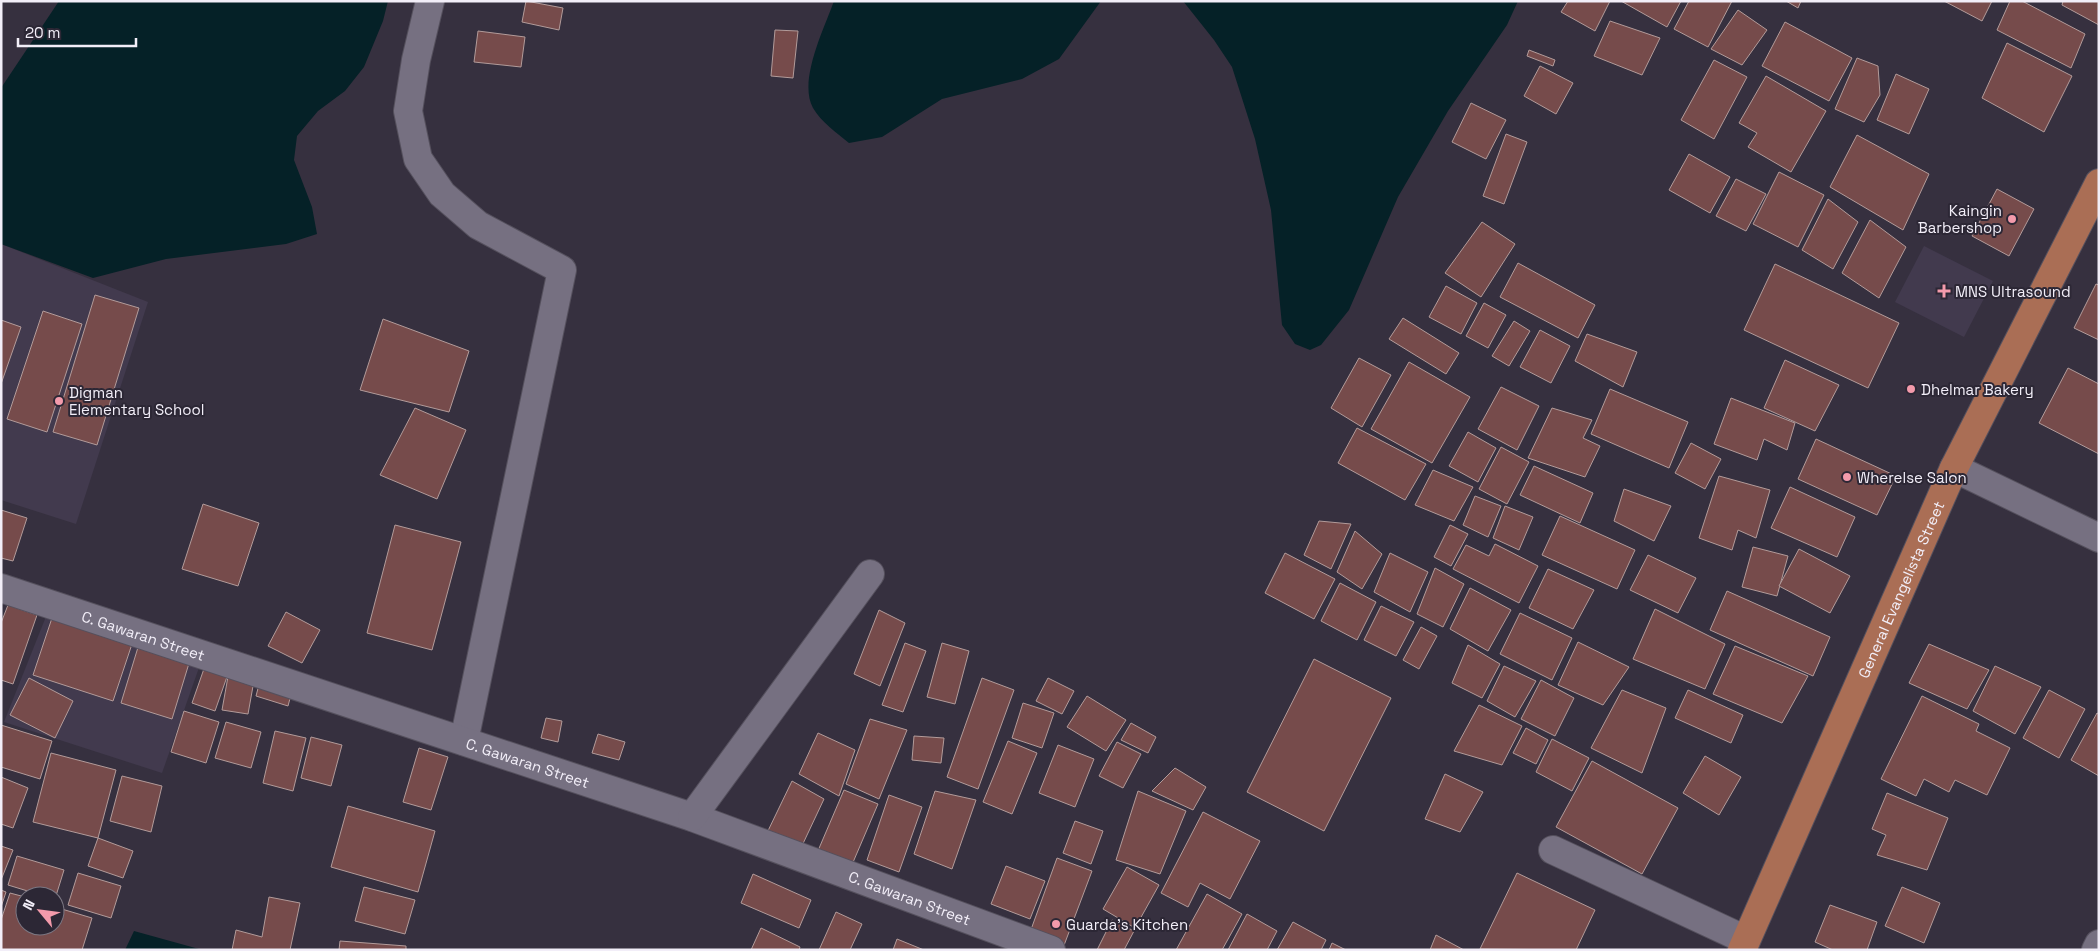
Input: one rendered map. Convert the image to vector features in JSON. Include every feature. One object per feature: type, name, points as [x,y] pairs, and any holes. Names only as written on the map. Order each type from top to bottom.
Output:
[{"type":"main road","name":"General Evangelista Street","points":[[1744,945],[1954,468],[2099,183]]},
{"type":"street","points":[[430,1],[416,60],[408,111],[418,159],[442,194],[478,225],[562,270],[464,741]]},
{"type":"street","points":[[1954,468],[2099,538]]},
{"type":"street","points":[[692,817],[870,574]]},
{"type":"street","name":"C. Gawaran Street","points":[[1,588],[692,817],[1051,950]]},
{"type":"street","points":[[1553,850],[1744,945]]},
{"type":"street","points":[[2096,950],[2099,944]]},
{"type":"shaded area","points":[[59,1],[388,1],[383,21],[364,67],[345,91],[318,111],[297,136],[294,160],[312,207],[317,234],[286,244],[166,259],[93,278],[1,244],[1,88]]},
{"type":"shaded area","points":[[834,1],[1101,1],[1059,59],[1022,79],[942,99],[882,137],[849,143],[820,118],[813,108],[809,97],[810,70]]},
{"type":"shaded area","points":[[1183,1],[1518,1],[1507,25],[1448,111],[1398,197],[1349,310],[1321,345],[1310,350],[1295,344],[1282,325],[1271,210],[1255,139],[1232,67],[1214,40]]},
{"type":"shaded area","name":"Digman Elementary School","points":[[1,244],[148,302],[76,524],[1,500]]},
{"type":"shaded area","name":"MNS Ultrasound","points":[[1924,246],[1993,281],[1964,337],[1895,302]]},
{"type":"shaded area","points":[[49,609],[202,659],[162,773],[4,722]]},
{"type":"shaded area","points":[[134,931],[199,949],[199,950],[125,950]]},
{"type":"building","points":[[526,1],[563,8],[559,30],[522,22]]},
{"type":"building","points":[[1568,1],[1610,1],[1595,31],[1561,12]]},
{"type":"building","points":[[1621,1],[1681,1],[1667,27]]},
{"type":"building","points":[[1689,1],[1732,1],[1708,47],[1674,29]]},
{"type":"building","points":[[1786,1],[1801,1],[1798,8]]},
{"type":"building","points":[[1944,1],[1992,1],[1982,21]]},
{"type":"building","points":[[2010,1],[2022,1],[2085,34],[2071,68],[1997,30]]},
{"type":"building","points":[[2063,1],[2099,1],[2099,25],[2062,5]]},
{"type":"building","points":[[1738,10],[1767,30],[1742,65],[1711,49]]},
{"type":"building","points":[[1610,21],[1660,38],[1642,75],[1594,56]]},
{"type":"building","points":[[1785,22],[1852,58],[1829,101],[1762,66]]},
{"type":"building","points":[[775,30],[798,31],[793,78],[771,76]]},
{"type":"building","points":[[478,31],[525,37],[521,67],[474,62]]},
{"type":"building","points":[[2007,43],[2072,76],[2044,132],[1982,98]]},
{"type":"building","points":[[1529,50],[1555,60],[1553,66],[1527,56]]},
{"type":"building","points":[[1857,58],[1878,66],[1880,95],[1864,122],[1835,109]]},
{"type":"building","points":[[1714,60],[1747,77],[1714,139],[1681,120]]},
{"type":"building","points":[[1540,66],[1573,83],[1556,114],[1524,96]]},
{"type":"building","points":[[1896,74],[1929,89],[1909,134],[1877,120]]},
{"type":"building","points":[[1766,76],[1826,111],[1791,172],[1748,147],[1757,133],[1739,123]]},
{"type":"building","points":[[1471,103],[1506,120],[1486,159],[1452,142]]},
{"type":"building","points":[[1506,134],[1527,142],[1504,204],[1483,196]]},
{"type":"building","points":[[1857,135],[1929,174],[1903,230],[1830,187]]},
{"type":"building","points":[[1689,154],[1730,177],[1710,213],[1669,190]]},
{"type":"building","points":[[1779,172],[1824,195],[1798,247],[1753,224]]},
{"type":"building","points":[[1736,179],[1766,194],[1746,231],[1716,216]]},
{"type":"building","points":[[1997,189],[2034,209],[2009,256],[1972,236]]},
{"type":"building","points":[[1828,199],[1858,222],[1833,269],[1802,250]]},
{"type":"building","points":[[1870,220],[1906,247],[1879,298],[1842,273]]},
{"type":"building","points":[[1482,222],[1515,244],[1481,297],[1445,273]]},
{"type":"building","points":[[1518,263],[1595,305],[1578,338],[1500,297]]},
{"type":"building","points":[[1775,264],[1899,323],[1868,388],[1744,330]]},
{"type":"building","points":[[2096,284],[2099,285],[2099,340],[2074,328]]},
{"type":"building","points":[[1446,286],[1477,303],[1461,334],[1429,317]]},
{"type":"building","points":[[95,295],[139,308],[97,445],[53,432]]},
{"type":"building","points":[[1484,303],[1506,315],[1488,348],[1466,336]]},
{"type":"building","points":[[43,311],[82,324],[47,432],[7,419]]},
{"type":"building","points":[[1403,318],[1459,353],[1446,374],[1389,339]]},
{"type":"building","points":[[383,319],[469,351],[449,412],[360,390]]},
{"type":"building","points":[[1,320],[21,327],[1,384]]},
{"type":"building","points":[[1514,321],[1530,331],[1509,366],[1492,356]]},
{"type":"building","points":[[1540,330],[1570,346],[1551,383],[1520,367]]},
{"type":"building","points":[[1587,334],[1637,352],[1623,387],[1575,361]]},
{"type":"building","points":[[1359,358],[1391,375],[1362,427],[1331,408]]},
{"type":"building","points":[[1785,360],[1839,385],[1815,431],[1764,408]]},
{"type":"building","points":[[1409,362],[1470,397],[1432,463],[1371,429]]},
{"type":"building","points":[[2068,368],[2099,384],[2099,454],[2039,423]]},
{"type":"building","points":[[1501,387],[1539,406],[1517,450],[1478,429]]},
{"type":"building","points":[[1610,389],[1688,422],[1669,468],[1591,434]]},
{"type":"building","points":[[1731,398],[1795,423],[1787,450],[1764,439],[1757,460],[1714,444]]},
{"type":"building","points":[[415,408],[466,430],[437,499],[380,475]]},
{"type":"building","points":[[1552,408],[1592,420],[1583,438],[1600,446],[1585,477],[1528,458]]},
{"type":"building","points":[[1357,428],[1426,464],[1405,500],[1338,463]]},
{"type":"building","points":[[1468,432],[1496,448],[1478,482],[1449,466]]},
{"type":"building","name":"Wherelse Salon","points":[[1816,439],[1896,476],[1877,515],[1798,479]]},
{"type":"building","points":[[1691,443],[1721,459],[1705,489],[1675,473]]},
{"type":"building","points":[[1501,447],[1529,462],[1507,504],[1479,489]]},
{"type":"building","points":[[1534,466],[1593,493],[1580,523],[1520,495]]},
{"type":"building","points":[[1433,470],[1473,487],[1454,521],[1415,505]]},
{"type":"building","points":[[1719,476],[1770,490],[1756,538],[1738,530],[1732,550],[1699,538]]},
{"type":"building","points":[[1790,487],[1855,517],[1837,557],[1771,528]]},
{"type":"building","points":[[1624,489],[1671,506],[1654,541],[1614,521]]},
{"type":"building","points":[[1475,496],[1501,506],[1488,537],[1463,525]]},
{"type":"building","points":[[203,504],[259,523],[238,586],[182,569]]},
{"type":"building","points":[[1505,506],[1533,517],[1519,550],[1493,538]]},
{"type":"building","points":[[1,510],[27,518],[13,561],[1,558]]},
{"type":"building","points":[[1560,516],[1635,550],[1617,589],[1542,555]]},
{"type":"building","points":[[1319,521],[1351,524],[1331,569],[1304,555]]},
{"type":"building","points":[[395,525],[461,542],[432,650],[367,633]]},
{"type":"building","points":[[1450,525],[1468,534],[1451,566],[1434,557]]},
{"type":"building","points":[[1355,531],[1382,554],[1362,589],[1337,572]]},
{"type":"building","points":[[1495,544],[1538,566],[1519,603],[1453,569],[1466,545],[1489,556]]},
{"type":"building","points":[[1753,547],[1788,556],[1777,596],[1742,587]]},
{"type":"building","points":[[1799,549],[1850,576],[1830,613],[1779,586]]},
{"type":"building","points":[[1285,553],[1335,579],[1314,619],[1265,593]]},
{"type":"building","points":[[1390,553],[1428,572],[1410,612],[1374,592]]},
{"type":"building","points":[[1648,555],[1696,578],[1678,613],[1630,590]]},
{"type":"building","points":[[1435,568],[1464,584],[1443,627],[1417,614]]},
{"type":"building","points":[[1548,569],[1594,590],[1573,629],[1529,608]]},
{"type":"building","points":[[1340,583],[1376,602],[1357,640],[1321,621]]},
{"type":"building","points":[[1470,588],[1511,610],[1488,651],[1450,629]]},
{"type":"building","points":[[1727,591],[1830,637],[1813,676],[1710,630]]},
{"type":"building","points":[[8,605],[37,615],[13,684],[1,680],[1,623]]},
{"type":"building","points":[[1381,606],[1414,622],[1396,656],[1364,640]]},
{"type":"building","points":[[1655,609],[1725,644],[1705,689],[1633,659]]},
{"type":"building","points":[[879,610],[905,623],[880,686],[854,674]]},
{"type":"building","points":[[286,612],[320,630],[302,663],[268,646]]},
{"type":"building","points":[[1520,613],[1572,638],[1552,680],[1500,654]]},
{"type":"building","points":[[53,615],[133,641],[113,701],[33,675]]},
{"type":"building","points":[[1421,627],[1437,636],[1419,669],[1403,660]]},
{"type":"building","points":[[1578,642],[1629,667],[1603,705],[1558,685]]},
{"type":"building","points":[[905,643],[926,651],[903,712],[882,705]]},
{"type":"building","points":[[942,643],[969,651],[955,704],[927,697]]},
{"type":"building","points":[[139,644],[190,660],[172,719],[121,703]]},
{"type":"building","points":[[1929,644],[1989,670],[1967,709],[1909,683]]},
{"type":"building","points":[[1468,645],[1500,664],[1482,698],[1452,683]]},
{"type":"building","points":[[1735,646],[1808,676],[1782,723],[1713,694]]},
{"type":"building","points":[[1314,659],[1391,698],[1324,831],[1247,792]]},
{"type":"building","points":[[206,663],[229,671],[215,711],[192,703]]},
{"type":"building","points":[[1504,666],[1536,681],[1515,717],[1487,701]]},
{"type":"building","points":[[1995,666],[2041,687],[2015,734],[1973,711]]},
{"type":"building","points":[[229,671],[255,675],[248,714],[222,710]]},
{"type":"building","points":[[261,677],[293,687],[288,706],[256,696]]},
{"type":"building","points":[[29,678],[73,701],[55,738],[10,715]]},
{"type":"building","points":[[982,678],[1014,690],[978,789],[947,777]]},
{"type":"building","points":[[1048,678],[1074,691],[1062,714],[1036,701]]},
{"type":"building","points":[[1541,680],[1574,698],[1555,736],[1521,719]]},
{"type":"building","points":[[1622,690],[1666,708],[1642,773],[1591,748]]},
{"type":"building","points":[[1688,690],[1743,715],[1731,743],[1675,718]]},
{"type":"building","points":[[2049,690],[2085,709],[2059,758],[2023,738]]},
{"type":"building","points":[[1087,696],[1126,720],[1106,751],[1067,727]]},
{"type":"building","points":[[1922,696],[1979,724],[1976,731],[2010,748],[1987,795],[1955,780],[1949,792],[1924,779],[1916,796],[1881,779]]},
{"type":"building","points":[[1023,703],[1054,713],[1042,748],[1012,738]]},
{"type":"building","points":[[1479,705],[1522,726],[1502,765],[1454,751]]},
{"type":"building","points":[[184,711],[219,722],[206,763],[171,752]]},
{"type":"building","points":[[2097,713],[2099,714],[2099,776],[2071,760]]},
{"type":"building","points":[[546,718],[562,721],[558,742],[541,738]]},
{"type":"building","points":[[870,719],[907,730],[879,799],[846,784]]},
{"type":"building","points":[[226,722],[261,732],[251,768],[215,758]]},
{"type":"building","points":[[1131,723],[1156,737],[1148,753],[1121,740]]},
{"type":"building","points":[[1,725],[52,741],[40,779],[1,767]]},
{"type":"building","points":[[1526,728],[1548,740],[1536,764],[1513,753]]},
{"type":"building","points":[[275,731],[306,738],[293,791],[263,783]]},
{"type":"building","points":[[818,733],[855,750],[839,796],[799,774]]},
{"type":"building","points":[[598,734],[625,742],[619,760],[592,753]]},
{"type":"building","points":[[914,736],[944,738],[941,763],[912,760]]},
{"type":"building","points":[[311,737],[342,745],[331,786],[301,778]]},
{"type":"building","points":[[1552,739],[1589,758],[1572,791],[1536,772]]},
{"type":"building","points":[[1008,741],[1037,753],[1012,814],[983,802]]},
{"type":"building","points":[[1117,742],[1141,754],[1123,788],[1099,776]]},
{"type":"building","points":[[1058,745],[1094,759],[1075,807],[1039,793]]},
{"type":"building","points":[[419,748],[448,757],[431,810],[403,802]]},
{"type":"building","points":[[51,753],[116,770],[98,838],[33,822]]},
{"type":"building","points":[[1705,756],[1741,777],[1719,815],[1683,793]]},
{"type":"building","points":[[1592,761],[1678,808],[1642,874],[1556,827]]},
{"type":"building","points":[[1175,768],[1206,787],[1193,810],[1152,791]]},
{"type":"building","points":[[1445,774],[1483,792],[1460,832],[1425,819]]},
{"type":"building","points":[[122,776],[162,786],[151,832],[110,821]]},
{"type":"building","points":[[1,777],[28,788],[13,828],[1,824]]},
{"type":"building","points":[[792,781],[824,799],[800,850],[765,837]]},
{"type":"building","points":[[844,790],[878,804],[851,867],[817,853]]},
{"type":"building","points":[[935,791],[976,800],[952,869],[914,854]]},
{"type":"building","points":[[1138,791],[1186,811],[1160,874],[1116,860]]},
{"type":"building","points":[[1887,793],[1948,818],[1927,870],[1877,855],[1886,835],[1872,829]]},
{"type":"building","points":[[889,795],[922,807],[899,872],[867,860]]},
{"type":"building","points":[[348,806],[435,831],[418,892],[331,867]]},
{"type":"building","points":[[1203,812],[1260,841],[1230,899],[1200,883],[1188,907],[1161,893]]},
{"type":"building","points":[[1075,821],[1103,831],[1091,864],[1063,853]]},
{"type":"building","points":[[98,838],[133,851],[123,878],[88,866]]},
{"type":"building","points":[[1,846],[13,850],[1,880]]},
{"type":"building","points":[[17,856],[64,870],[59,886],[15,887],[8,885]]},
{"type":"building","points":[[1057,858],[1092,871],[1063,948],[1029,935]]},
{"type":"building","points":[[1006,866],[1045,881],[1030,919],[991,904]]},
{"type":"building","points":[[1127,867],[1159,885],[1135,928],[1103,909]]},
{"type":"building","points":[[78,873],[121,886],[111,918],[68,905]]},
{"type":"building","points":[[1517,873],[1595,910],[1576,950],[1480,949]]},
{"type":"building","points":[[753,874],[811,900],[799,928],[741,903]]},
{"type":"building","points":[[364,887],[415,900],[405,934],[355,921]]},
{"type":"building","points":[[1902,887],[1940,903],[1924,943],[1885,926]]},
{"type":"building","points":[[1,890],[6,892],[1,907]]},
{"type":"building","points":[[10,893],[15,894],[15,936],[65,936],[65,910],[92,918],[82,950],[1,950],[1,920]]},
{"type":"building","points":[[1207,894],[1242,914],[1222,950],[1176,950]]},
{"type":"building","points":[[269,897],[300,903],[290,950],[232,950],[236,930],[262,937]]},
{"type":"building","points":[[1830,905],[1877,922],[1867,950],[1833,950],[1815,942]]},
{"type":"building","points":[[836,912],[862,924],[850,950],[819,950]]},
{"type":"building","points":[[1247,914],[1277,931],[1267,950],[1228,950]]},
{"type":"building","points":[[1112,920],[1134,931],[1124,950],[1097,950]]},
{"type":"building","points":[[1293,922],[1326,940],[1321,950],[1277,950]]},
{"type":"building","points":[[761,928],[800,947],[799,950],[751,950]]},
{"type":"building","points":[[1436,935],[1464,950],[1430,950]]},
{"type":"building","points":[[897,939],[924,950],[893,950]]},
{"type":"building","points":[[340,941],[406,946],[406,950],[339,950]]},
{"type":"building","points":[[1332,943],[1346,950],[1329,950]]},
{"type":"place","name":"Kaingin Barbershop","points":[[2012,219]]},
{"type":"place","name":"MNS Ultrasound","points":[[1944,291]]},
{"type":"place","name":"Dhelmar Bakery","points":[[1911,389]]},
{"type":"place","name":"Digman Elementary School","points":[[59,401]]},
{"type":"place","name":"Wherelse Salon","points":[[1847,477]]},
{"type":"place","name":"Guarda’s Kitchen","points":[[1056,924]]}]
